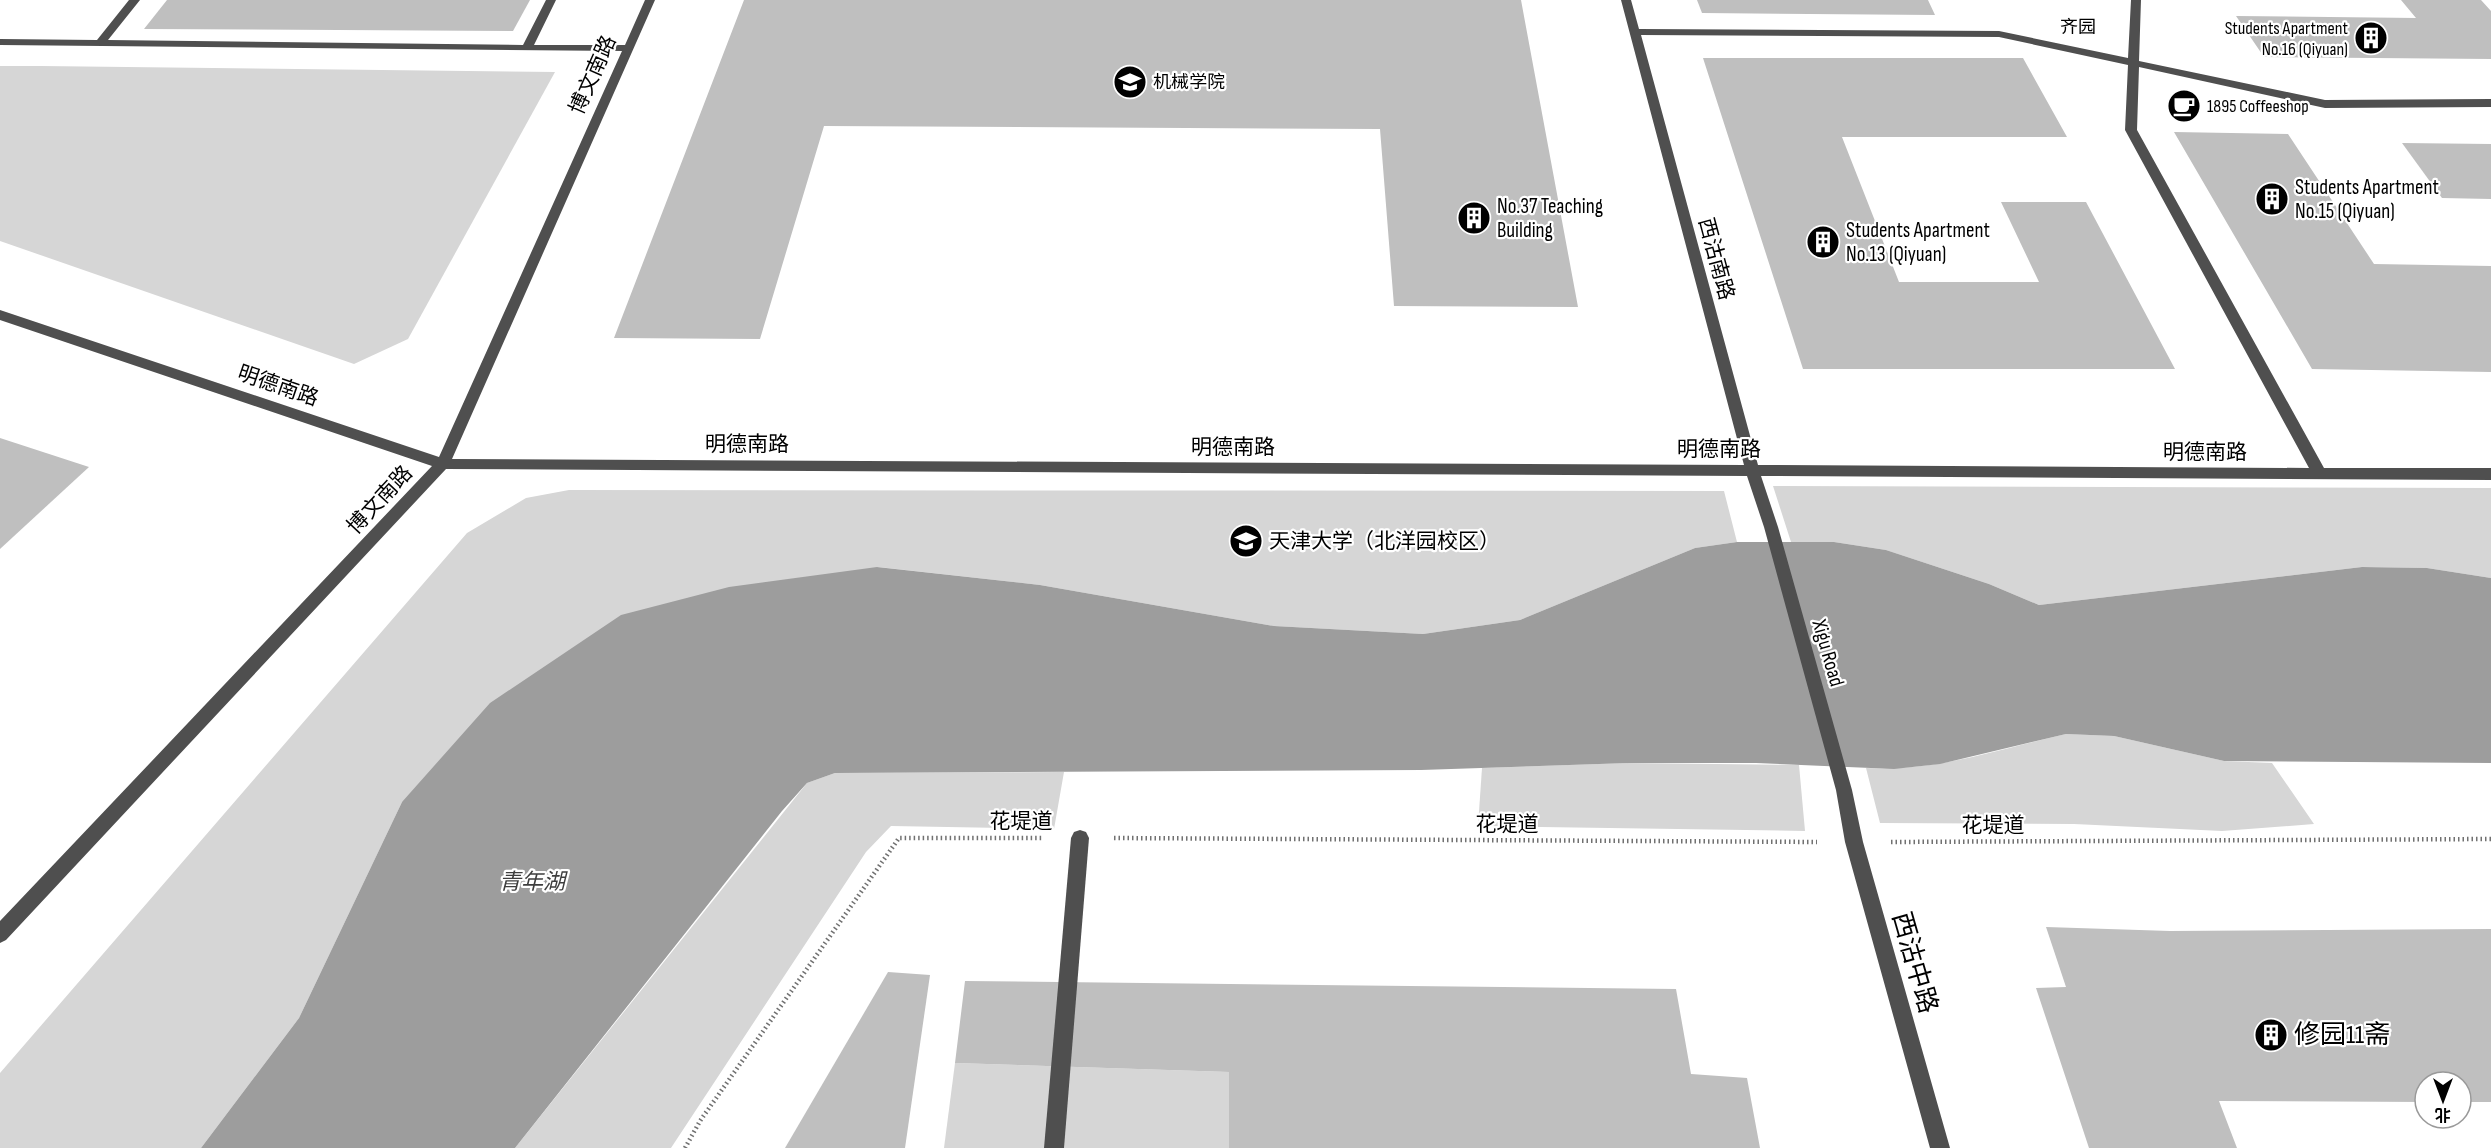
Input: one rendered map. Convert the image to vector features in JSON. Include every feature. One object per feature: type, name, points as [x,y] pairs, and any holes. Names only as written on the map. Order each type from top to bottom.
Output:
[{"type":"street","points":[[100,43],[135,0]]},
{"type":"street","points":[[527,48],[551,0]]},
{"type":"street","name":"博文南路","points":[[0,934],[443,464],[650,0]]},
{"type":"street","name":"西沽南路","points":[[1626,0],[1752,471],[1771,527]]},
{"type":"street","points":[[2136,0],[2131,130],[2320,474]]},
{"type":"street","points":[[1635,32],[1999,34],[2325,104],[2491,103]]},
{"type":"street","points":[[0,42],[628,48]]},
{"type":"street","name":"明德南路","points":[[0,315],[443,464],[2491,474]]},
{"type":"street","name":"Xigu Road","points":[[1771,527],[1844,790]]},
{"type":"street","name":"西沽中路","points":[[1844,790],[1854,842],[1940,1148]]},
{"type":"street","points":[[1054,1148],[1080,838]]},
{"type":"path","name":"花堤道","points":[[686,1148],[700,1121],[899,838],[1854,842],[2491,839]]},
{"type":"shaded area","points":[[0,66],[555,72],[408,339],[354,364],[0,241]]},
{"type":"shaded area","points":[[1773,486],[2491,488],[2491,578],[2427,568],[2362,567],[2039,605],[1989,584],[1886,550],[1834,542],[1791,542]]},
{"type":"shaded area","points":[[569,490],[1724,491],[1737,542],[1695,548],[1520,620],[1423,634],[1274,626],[1040,585],[878,567],[402,802],[299,1018],[201,1148],[0,1148],[0,1073],[467,533],[526,498]]},
{"type":"shaded area","points":[[2066,734],[2114,736],[2224,761],[2272,763],[2314,824],[2222,831],[2074,824],[1880,823],[1866,768],[1942,763]]},
{"type":"shaded area","points":[[1629,763],[1799,765],[1805,831],[1478,826],[1482,768]]},
{"type":"shaded area","points":[[1064,772],[1054,829],[891,826],[866,852],[671,1148],[515,1148],[807,783],[835,773]]},
{"type":"shaded area","points":[[955,1063],[1229,1072],[1229,1148],[944,1148]]},
{"type":"water","name":"青年湖","points":[[1737,542],[1834,542],[1886,550],[1989,584],[2039,605],[2362,567],[2427,568],[2491,578],[2491,763],[2224,761],[2114,736],[2066,734],[1940,764],[1894,769],[1756,763],[1629,763],[1421,770],[835,773],[807,783],[782,811],[515,1148],[201,1148],[299,1018],[402,802],[490,703],[621,615],[729,587],[877,567],[1040,585],[1274,626],[1423,634],[1520,620],[1695,548]]},
{"type":"building","points":[[167,0],[530,0],[513,31],[144,29]]},
{"type":"building","name":"No.37 Teaching Building","points":[[744,0],[1521,0],[1578,307],[1394,306],[1380,129],[824,126],[760,339],[614,338]]},
{"type":"building","points":[[1697,0],[1928,0],[1935,15],[1702,13]]},
{"type":"building","name":"Students Apartment No.16 (Qiyuan)","points":[[2401,0],[2481,0],[2491,11],[2491,59],[2264,57],[2236,16],[2416,18]]},
{"type":"building","name":"Students Apartment No.13 (Qiyuan)","points":[[1703,58],[2023,58],[2067,137],[1842,137],[1899,282],[2039,282],[2001,202],[2086,202],[2175,369],[1803,369]]},
{"type":"building","name":"Students Apartment No.15 (Qiyuan)","points":[[2174,132],[2288,134],[2374,264],[2491,266],[2491,372],[2312,369]]},
{"type":"building","name":"Students Apartment No.15 (Qiyuan)","points":[[2402,143],[2491,144],[2491,199],[2442,198]]},
{"type":"building","points":[[0,438],[89,467],[0,549]]},
{"type":"building","name":"修园11斋","points":[[2046,927],[2170,931],[2491,929],[2491,1102],[2473,1102],[2473,1070],[2413,1070],[2413,1102],[2219,1101],[2237,1148],[2089,1148],[2036,988],[2066,987]]},
{"type":"building","points":[[888,972],[930,975],[905,1148],[785,1148]]},
{"type":"building","points":[[965,981],[1676,989],[1691,1074],[1747,1078],[1760,1148],[1229,1148],[1229,1072],[955,1063]]},
{"type":"place","name":"Students Apartment No.16 (Qiyuan)","points":[[2371,38]]},
{"type":"place","name":"机械学院","points":[[1130,82]]},
{"type":"place","name":"1895 Coffeeshop","points":[[2184,106]]},
{"type":"place","name":"Students Apartment No.15 (Qiyuan)","points":[[2272,199]]},
{"type":"place","name":"No.37 Teaching Building","points":[[1474,218]]},
{"type":"place","name":"Students Apartment No.13 (Qiyuan)","points":[[1823,242]]},
{"type":"place","name":"天津大学（北洋园校区）","points":[[1246,541]]},
{"type":"place","name":"修园11斋","points":[[2271,1035]]},
{"type":"district","name":"齐园","points":[[2078,27]]}]
